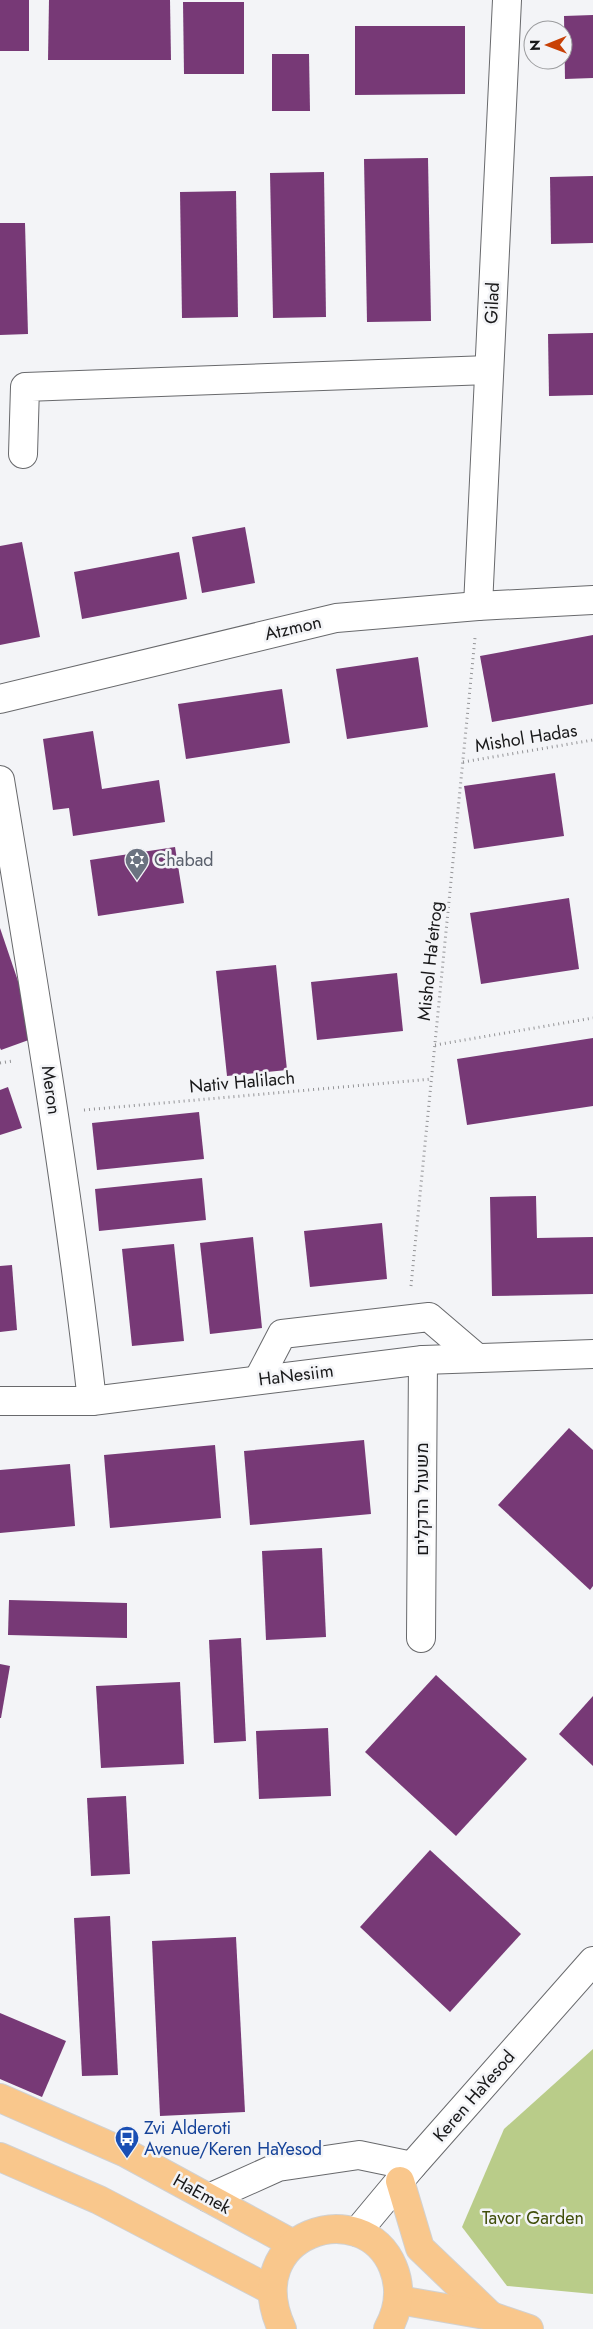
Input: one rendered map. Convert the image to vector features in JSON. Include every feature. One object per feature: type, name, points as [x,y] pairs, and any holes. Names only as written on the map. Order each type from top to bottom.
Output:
[{"type":"main road","name":"HaEmek","points":[[0,2098],[126,2153],[293,2244]]},
{"type":"main road","points":[[0,2157],[99,2200],[271,2290]]},
{"type":"main road","points":[[406,2174],[420,2248],[491,2316]]},
{"type":"main road","points":[[282,2329],[274,2311],[271,2290],[274,2273],[281,2257],[293,2244],[308,2235],[324,2230],[340,2229],[357,2232],[375,2243],[390,2259],[398,2279],[399,2300],[395,2316],[388,2329]]},
{"type":"main road","points":[[399,2300],[491,2316],[529,2329]]},
{"type":"street","name":"Gilad","points":[[478,606],[506,0]]},
{"type":"street","points":[[23,454],[25,387],[489,370]]},
{"type":"street","name":"Atzmon","points":[[0,699],[336,618],[478,606],[593,600]]},
{"type":"street","name":"Meron","points":[[0,780],[77,1264],[92,1401]]},
{"type":"street","points":[[258,1380],[282,1334],[408,1319],[429,1317],[478,1358]]},
{"type":"street","name":"HaNesiim","points":[[0,1402],[92,1401],[423,1360],[593,1354]]},
{"type":"street","name":"משעול הדקלים","points":[[421,1638],[423,1360]]},
{"type":"street","name":"Keren HaYesod","points":[[357,2232],[593,1961]]},
{"type":"street","points":[[209,2198],[278,2167],[360,2155],[406,2174]]},
{"type":"path","name":"Mishol Ha'etrog","points":[[408,1319],[478,606]]},
{"type":"path","name":"Mishol Hadas","points":[[463,762],[593,740]]},
{"type":"path","points":[[435,1044],[593,1018]]},
{"type":"path","name":"Nativ Halilach","points":[[54,1112],[432,1079]]},
{"type":"green space","name":"Tavor Garden","points":[[593,2049],[593,2294],[507,2286],[462,2227],[504,2129]]},
{"type":"building","points":[[0,0],[29,0],[29,51],[0,51]]},
{"type":"building","points":[[49,0],[170,0],[171,60],[48,60]]},
{"type":"building","points":[[183,2],[244,2],[244,74],[184,74]]},
{"type":"building","points":[[593,15],[593,78],[565,79],[565,70],[573,70],[573,20],[564,20],[564,16]]},
{"type":"building","points":[[355,26],[465,26],[465,94],[355,95]]},
{"type":"building","points":[[272,54],[309,54],[310,111],[272,111]]},
{"type":"building","points":[[428,158],[431,321],[367,322],[364,159]]},
{"type":"building","points":[[324,172],[326,317],[273,318],[270,173]]},
{"type":"building","points":[[593,176],[593,243],[551,244],[550,177]]},
{"type":"building","points":[[236,191],[238,317],[182,318],[180,192]]},
{"type":"building","points":[[0,223],[25,223],[28,334],[0,335]]},
{"type":"building","points":[[593,333],[593,395],[549,396],[548,334]]},
{"type":"building","points":[[245,527],[255,583],[202,593],[192,537]]},
{"type":"building","points":[[22,542],[40,637],[0,645],[0,546]]},
{"type":"building","points":[[179,552],[187,599],[82,619],[74,572]]},
{"type":"building","points":[[593,635],[593,704],[492,722],[480,656]]},
{"type":"building","points":[[418,657],[428,727],[347,739],[336,669]]},
{"type":"building","points":[[282,689],[290,743],[186,759],[178,704]]},
{"type":"building","points":[[93,731],[102,789],[159,780],[165,822],[73,836],[69,808],[53,810],[43,739]]},
{"type":"building","points":[[555,773],[564,836],[474,849],[464,786]]},
{"type":"building","name":"Chabad","points":[[175,847],[184,903],[98,916],[90,860]]},
{"type":"building","points":[[569,898],[579,969],[481,984],[470,913]]},
{"type":"building","points":[[0,928],[37,1037],[1,1050],[0,1048]]},
{"type":"building","points":[[276,965],[287,1070],[227,1076],[216,971]]},
{"type":"building","points":[[397,973],[403,1031],[317,1040],[311,982]]},
{"type":"building","points":[[593,1038],[593,1106],[467,1125],[457,1059]]},
{"type":"building","points":[[8,1087],[22,1128],[0,1135],[0,1090]]},
{"type":"building","points":[[199,1112],[204,1159],[97,1170],[92,1123]]},
{"type":"building","points":[[202,1178],[206,1220],[99,1231],[95,1189]]},
{"type":"building","points":[[536,1196],[537,1238],[593,1237],[593,1294],[492,1296],[490,1197]]},
{"type":"building","points":[[382,1223],[387,1279],[310,1287],[304,1231]]},
{"type":"building","points":[[253,1237],[262,1328],[210,1334],[200,1243]]},
{"type":"building","points":[[174,1244],[184,1341],[132,1346],[122,1249]]},
{"type":"building","points":[[12,1265],[17,1330],[0,1332],[0,1266]]},
{"type":"building","points":[[569,1428],[593,1450],[593,1586],[590,1590],[498,1505]]},
{"type":"building","points":[[364,1440],[371,1514],[250,1525],[244,1451]]},
{"type":"building","points":[[215,1445],[221,1518],[110,1528],[104,1455]]},
{"type":"building","points":[[70,1464],[75,1526],[0,1533],[0,1470]]},
{"type":"building","points":[[322,1548],[326,1637],[266,1640],[262,1551]]},
{"type":"building","points":[[9,1600],[127,1603],[127,1638],[8,1635]]},
{"type":"building","points":[[241,1638],[246,1741],[214,1743],[209,1640]]},
{"type":"building","points":[[0,1664],[10,1666],[1,1718],[0,1718]]},
{"type":"building","points":[[436,1675],[527,1759],[456,1836],[365,1752]]},
{"type":"building","points":[[180,1682],[184,1764],[101,1768],[96,1686]]},
{"type":"building","points":[[593,1696],[593,1766],[559,1734]]},
{"type":"building","points":[[328,1728],[331,1796],[259,1799],[256,1731]]},
{"type":"building","points":[[126,1796],[130,1874],[91,1876],[87,1798]]},
{"type":"building","points":[[430,1850],[521,1934],[450,2012],[360,1927]]},
{"type":"building","points":[[110,1916],[118,2075],[82,2076],[74,1918]]},
{"type":"building","points":[[236,1937],[245,2112],[160,2116],[152,1941]]},
{"type":"building","points":[[0,2013],[66,2041],[42,2097],[0,2079]]},
{"type":"place","name":"Chabad","points":[[137,881]]},
{"type":"place","name":"Zvi Alderoti Avenue/Keren HaYesod","points":[[127,2159]]}]
